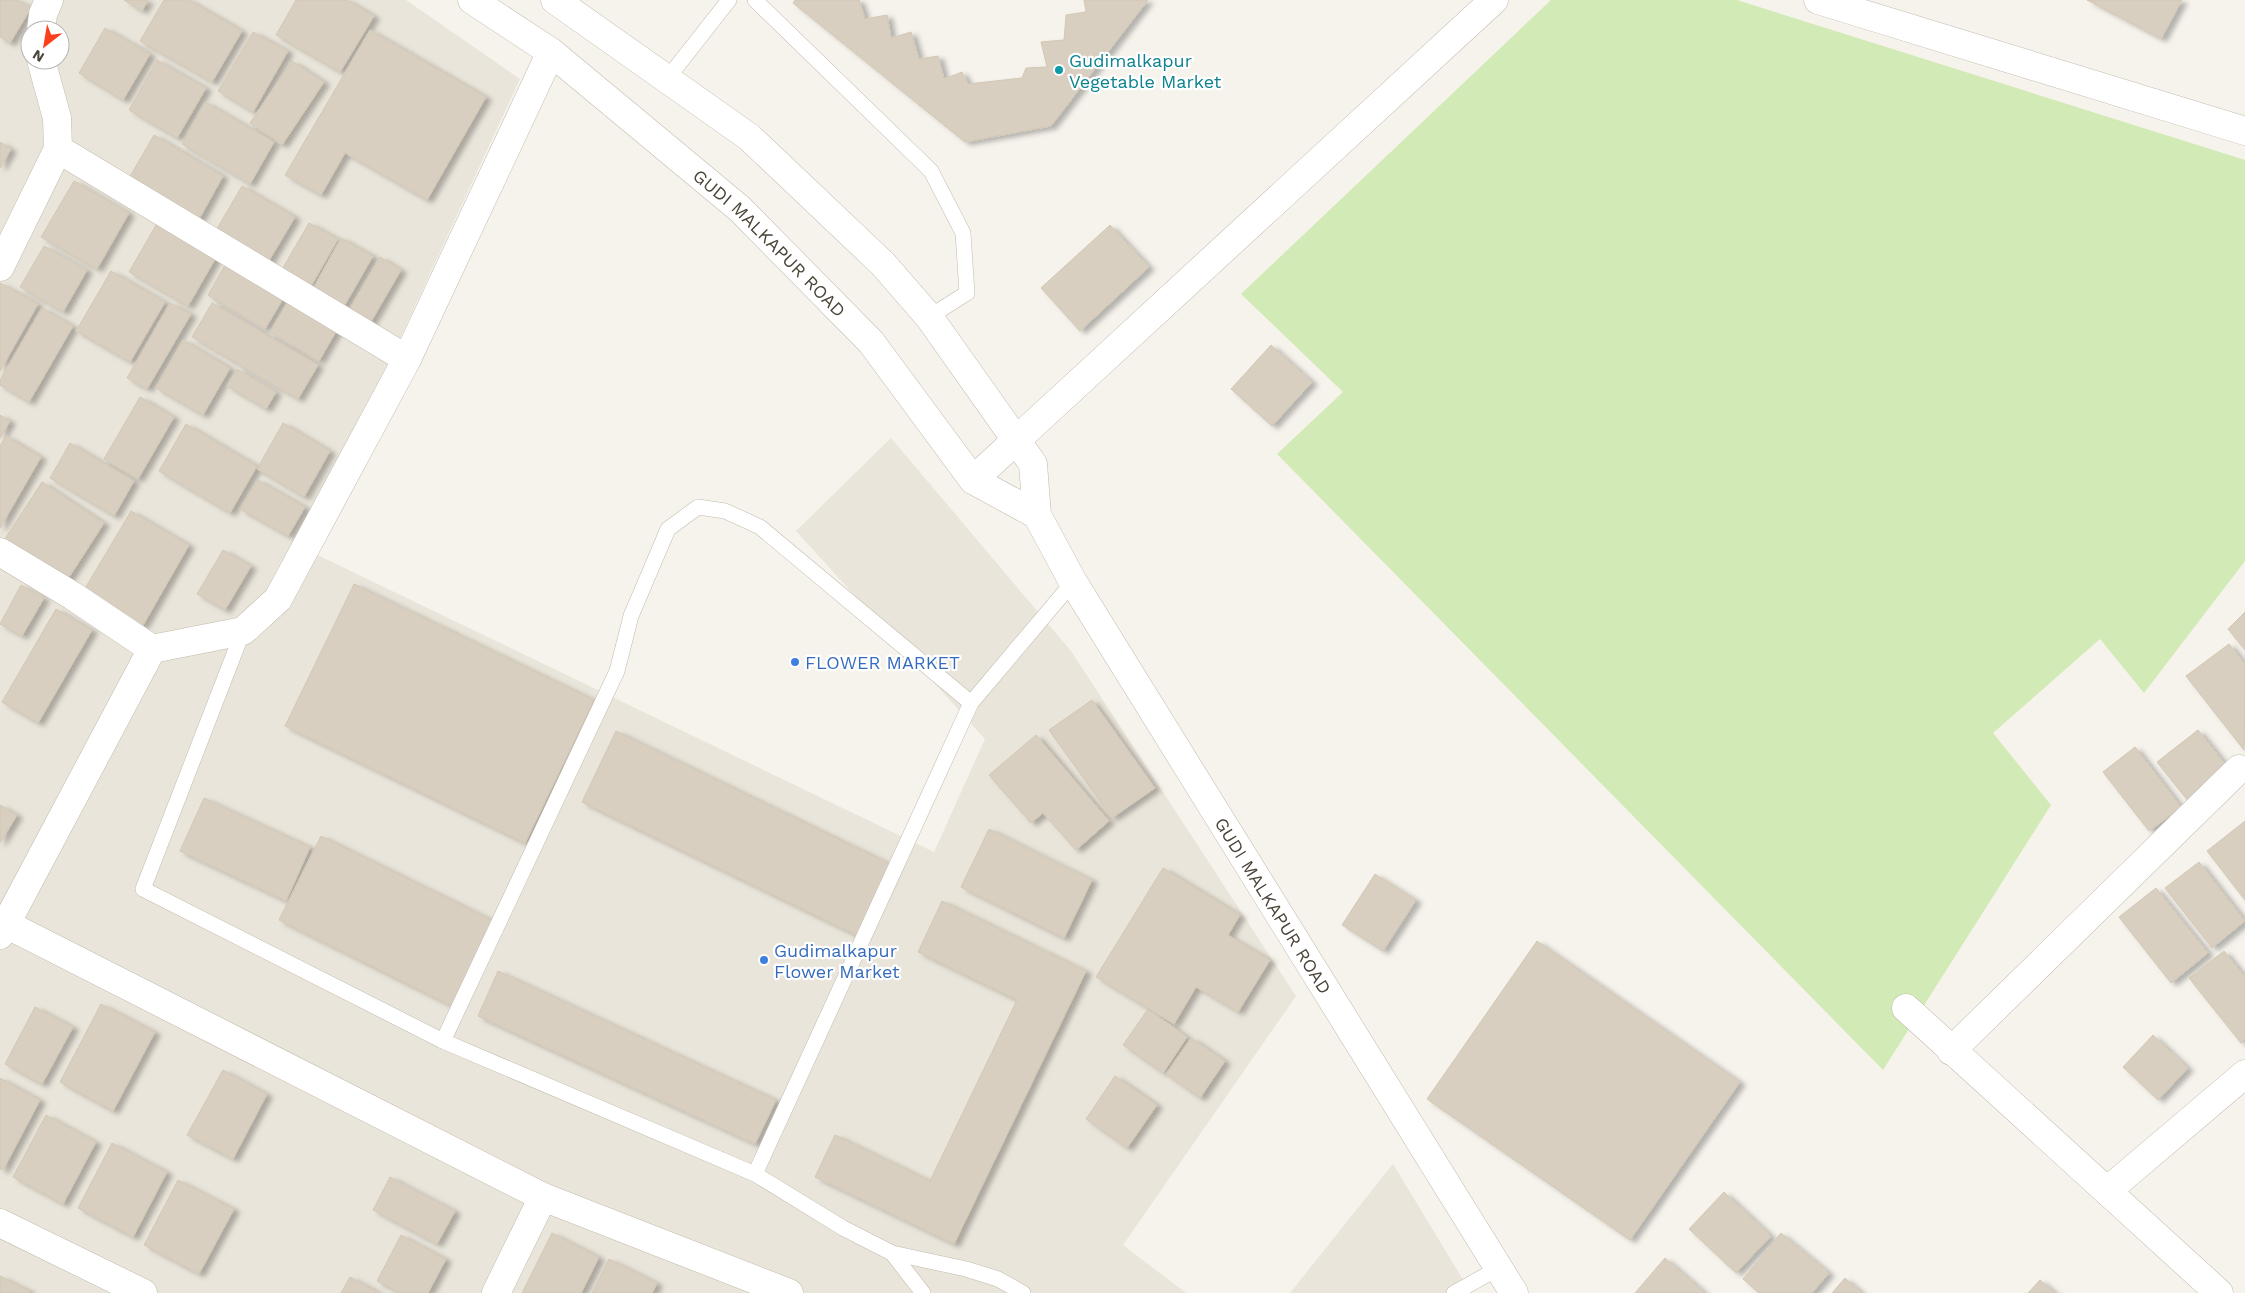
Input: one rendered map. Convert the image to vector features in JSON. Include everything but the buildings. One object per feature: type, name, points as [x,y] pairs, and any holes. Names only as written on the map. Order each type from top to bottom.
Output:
[{"type":"street","points":[[42,20],[42,14],[50,0]]},
{"type":"street","name":"GUDI MALKAPUR ROAD","points":[[472,0],[551,52],[754,223],[871,342],[973,480],[1037,515]]},
{"type":"street","name":"GUDI MALKAPUR ROAD","points":[[555,0],[749,137],[883,264],[928,316],[1033,464],[1037,515],[1073,582],[1514,1293]]},
{"type":"street","points":[[973,480],[1494,0]]},
{"type":"street","points":[[1818,0],[2245,131]]},
{"type":"street","points":[[0,552],[73,596],[152,650],[243,631],[278,599],[406,359],[551,52]]},
{"type":"street","points":[[0,266],[58,149],[57,118],[43,70]]},
{"type":"street","points":[[58,149],[406,359]]},
{"type":"street","points":[[152,650],[2,927],[544,1197],[788,1293]]},
{"type":"street","points":[[1951,1051],[2243,770]]},
{"type":"street","points":[[1906,1008],[2219,1293]]},
{"type":"street","points":[[2107,1191],[2245,1074]]},
{"type":"street","points":[[496,1293],[544,1197]]},
{"type":"street","points":[[0,1223],[143,1293]]},
{"type":"lane","points":[[667,79],[729,0]]},
{"type":"lane","points":[[755,0],[930,171],[963,233],[968,293],[928,316]]},
{"type":"lane","points":[[443,1041],[617,671],[631,616],[668,529],[698,507],[725,511],[760,527],[971,703]]},
{"type":"lane","points":[[755,1174],[971,703],[1073,582]]},
{"type":"lane","points":[[243,631],[143,889],[443,1041],[755,1174],[843,1228],[892,1253],[966,1269],[998,1279],[1023,1293]]},
{"type":"lane","points":[[892,1253],[922,1293]]},
{"type":"lane","points":[[1454,1293],[1499,1268]]},
{"type":"shaded area","points":[[0,0],[406,0],[520,79],[303,548],[934,852],[985,739],[796,531],[891,438],[1071,651],[1296,996],[1123,1245],[1186,1293],[0,1293]]},
{"type":"shaded area","points":[[1393,1164],[1471,1293],[1290,1293]]},
{"type":"green space","points":[[1551,0],[1737,0],[2245,160],[2245,561],[2144,693],[2100,639],[1993,733],[2051,805],[1883,1070],[1277,454],[1343,392],[1241,294]]},
{"type":"place","name":"Gudimalkapur Vegetable Market","points":[[1059,70]]},
{"type":"place","name":"FLOWER MARKET","points":[[795,662]]},
{"type":"place","name":"Gudimalkapur Flower Market","points":[[764,960]]}]
